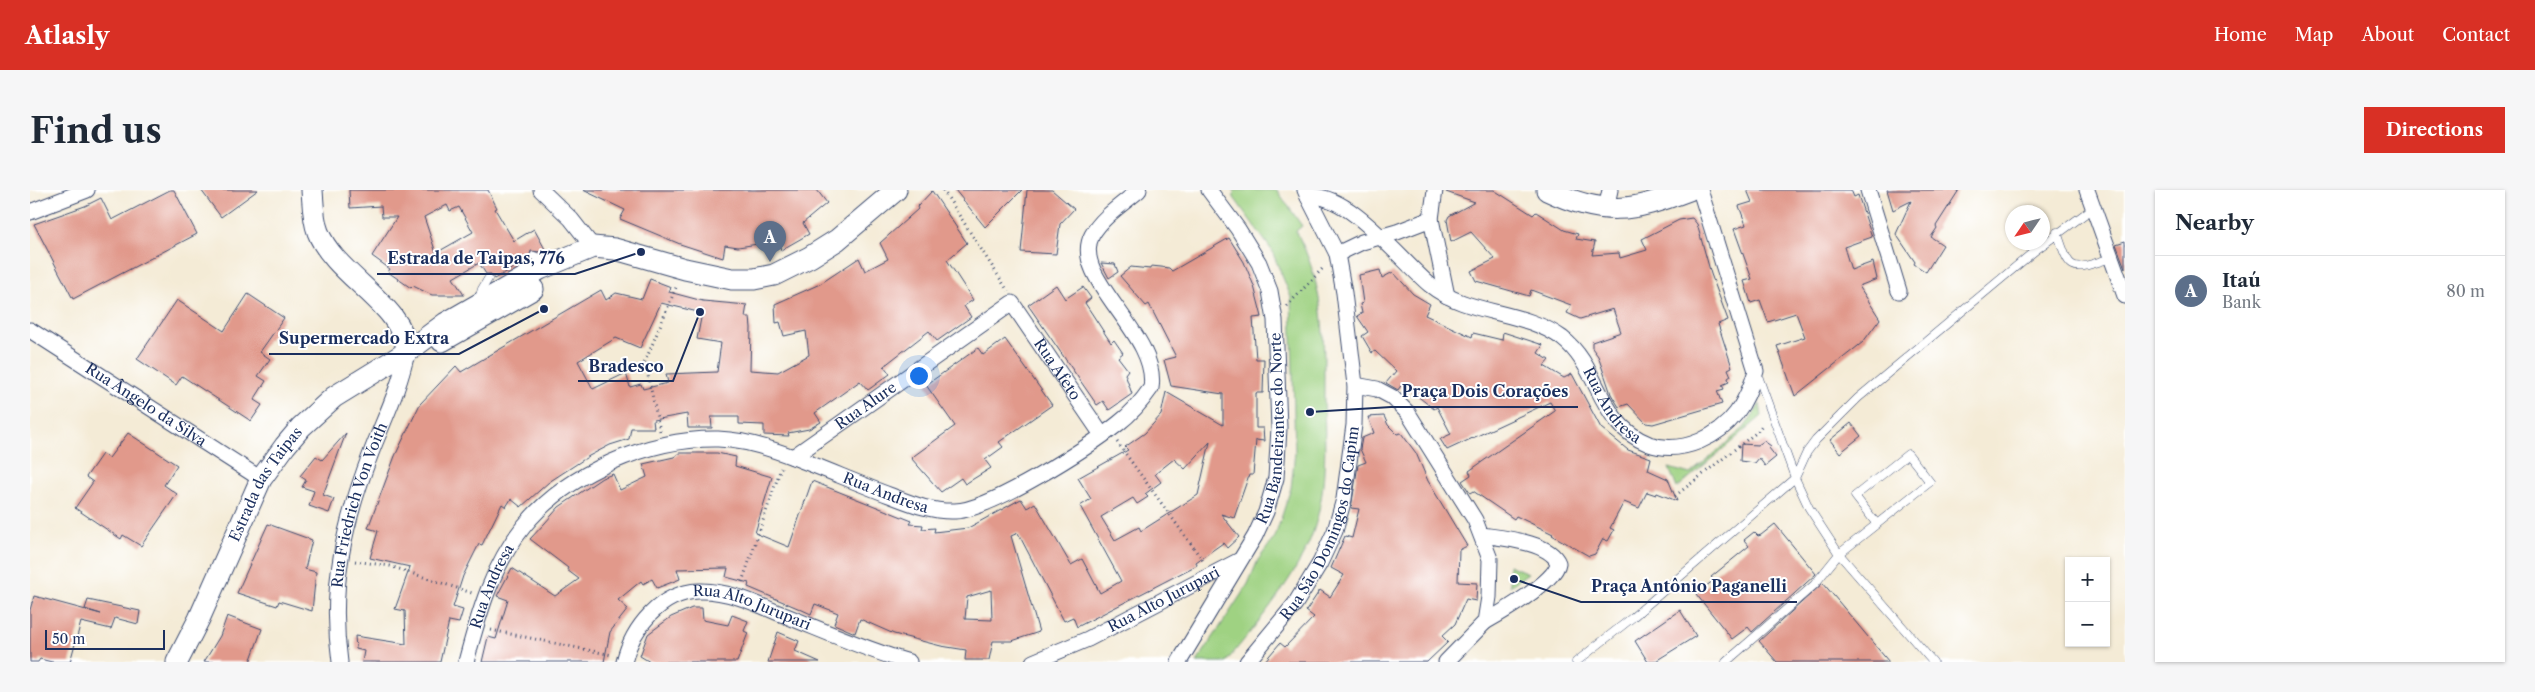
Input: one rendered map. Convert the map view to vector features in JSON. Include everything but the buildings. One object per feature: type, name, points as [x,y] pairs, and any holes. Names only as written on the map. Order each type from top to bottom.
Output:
[{"type":"main road","points":[[312,190],[318,231],[325,245],[344,271],[392,317],[401,331],[407,352]]},
{"type":"main road","points":[[593,247],[615,249],[685,269],[732,279],[754,279],[774,275],[810,257],[837,240],[896,190]]},
{"type":"main road","points":[[1547,190],[1583,206],[1608,199],[1641,207],[1688,190]]},
{"type":"main road","name":"Estrada das Taipas","points":[[176,662],[191,635],[261,479],[284,446],[316,412],[334,397],[407,352],[439,327],[552,259],[593,247]]},
{"type":"main road","name":"Estrada das Taipas","points":[[407,352],[437,344],[494,313],[539,285],[552,259]]},
{"type":"street","points":[[30,212],[87,190]]},
{"type":"street","points":[[541,190],[571,219],[593,247]]},
{"type":"street","name":"Rua Andresa","points":[[466,662],[484,598],[494,574],[523,527],[554,496],[618,460],[664,446],[719,439],[789,456],[924,508],[957,511],[1005,493],[1105,433],[1132,412],[1151,388],[1152,365],[1144,346],[1103,288],[1089,263],[1088,245],[1093,234],[1104,221],[1138,190]]},
{"type":"street","name":"Rua Bandeirantes do Norte","points":[[1179,662],[1261,524],[1276,478],[1279,428],[1275,320],[1270,291],[1259,262],[1238,229],[1209,190]]},
{"type":"street","points":[[1436,190],[1431,219],[1447,296]]},
{"type":"street","points":[[1700,190],[1756,371]]},
{"type":"street","points":[[1868,190],[1899,291]]},
{"type":"street","points":[[2087,190],[2125,296]]},
{"type":"street","name":"Rua Andresa","points":[[1307,193],[1332,199],[1362,220],[1412,270],[1447,296],[1481,310],[1526,320],[1562,339],[1585,365],[1612,417],[1634,436],[1660,448],[1688,446],[1727,426],[1750,390],[1756,371]]},
{"type":"street","name":"Rua São Domingos do Capim","points":[[1247,662],[1295,604],[1320,563],[1335,531],[1344,499],[1354,425],[1355,385],[1344,293],[1337,254],[1307,193]]},
{"type":"street","points":[[1337,254],[1380,236],[1431,219]]},
{"type":"street","name":"Rua Afeto","points":[[1012,303],[1105,433]]},
{"type":"street","name":"Rua Alure","points":[[789,456],[1012,303]]},
{"type":"street","name":"Rua Ângelo da Silva","points":[[30,330],[261,479]]},
{"type":"street","name":"Rua Friedrich Von Voith","points":[[340,662],[335,607],[340,558],[358,490],[403,373],[407,352]]},
{"type":"street","points":[[1355,385],[1377,388],[1392,397],[1408,413],[1482,535],[1490,559],[1491,572],[1485,622]]},
{"type":"street","points":[[1446,662],[1485,622],[1506,610],[1553,574],[1558,562],[1551,552],[1533,545],[1482,535]]},
{"type":"street","name":"Rua Alto Jurupari","points":[[1033,662],[1088,639],[1239,561]]},
{"type":"street","name":"Rua Alto Jurupari","points":[[624,660],[633,637],[642,623],[666,602],[682,594],[699,591],[736,597],[909,662]]},
{"type":"lane","points":[[1576,662],[1633,617],[1795,478],[1807,452],[1816,440],[1858,398],[2057,232],[2093,208]]},
{"type":"lane","points":[[2057,232],[2066,260],[2071,266],[2080,268],[2111,258]]},
{"type":"lane","points":[[477,304],[488,279]]},
{"type":"lane","points":[[1756,371],[1766,394],[1795,478],[1809,508],[1839,554],[1933,662]]},
{"type":"lane","points":[[1726,662],[1814,585],[1839,554],[1930,482],[1908,454],[1856,496],[1876,523]]},
{"type":"path","points":[[943,190],[1003,282],[1012,303]]},
{"type":"path","points":[[1275,320],[1337,254]]},
{"type":"path","points":[[664,446],[645,362],[685,269]]},
{"type":"path","points":[[1105,433],[1214,575]]},
{"type":"path","points":[[736,597],[789,456]]},
{"type":"path","points":[[340,558],[390,566],[484,598]]},
{"type":"path","points":[[475,627],[624,660]]},
{"type":"green space","points":[[1233,190],[1277,190],[1302,226],[1296,231],[1308,257],[1314,277],[1319,298],[1322,326],[1325,433],[1323,488],[1316,523],[1310,540],[1293,572],[1261,619],[1226,662],[1197,662],[1248,584],[1258,560],[1275,537],[1291,488],[1295,452],[1291,297],[1271,249],[1232,195],[1235,193]]},
{"type":"green space","points":[[1760,404],[1762,416],[1677,488],[1669,468],[1690,474],[1744,428]]},
{"type":"green space","points":[[1509,565],[1528,573],[1510,586]]},
{"type":"place","name":"Estrada de Taipas, 776","points":[[641,252]]},
{"type":"place","name":"Itaú","points":[[770,262]]},
{"type":"place","name":"Supermercado Extra","points":[[544,309]]},
{"type":"place","name":"Bradesco","points":[[700,312]]},
{"type":"place","name":"Praça Dois Corações","points":[[1310,412]]},
{"type":"place","name":"Praça Antônio Paganelli","points":[[1514,579]]}]
